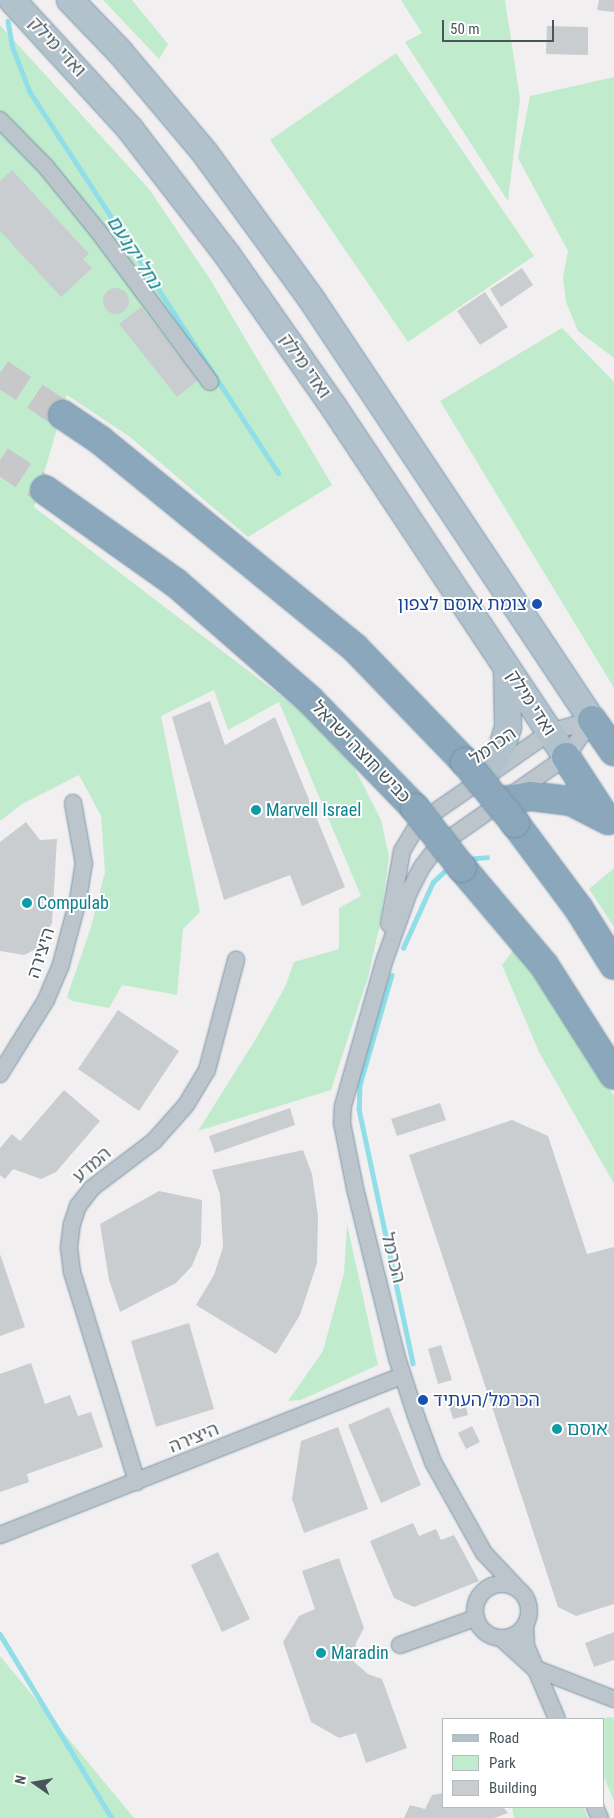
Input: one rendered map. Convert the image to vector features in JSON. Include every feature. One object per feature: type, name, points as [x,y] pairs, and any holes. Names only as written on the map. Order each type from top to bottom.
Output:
[{"type":"highway","points":[[63,415],[100,440],[354,648],[474,770],[509,812],[574,902],[614,964]]},
{"type":"highway","name":"כביש חוצה ישראל","points":[[45,490],[176,583],[310,700],[414,808],[544,965],[614,1075]]},
{"type":"highway","points":[[592,720],[614,751]]},
{"type":"highway","points":[[566,757],[611,825]]},
{"type":"highway","points":[[509,812],[530,796],[571,800],[611,825]]},
{"type":"main road","name":"ואדי מילק","points":[[12,0],[130,129],[228,256],[566,757]]},
{"type":"main road","points":[[70,0],[120,52],[211,161],[317,308],[592,720]]},
{"type":"main road","points":[[474,770],[502,747],[508,727],[507,667]]},
{"type":"street","points":[[0,120],[46,167],[98,230],[210,382]]},
{"type":"street","name":"הכרמל","points":[[385,959],[398,867],[410,835],[474,770],[550,732],[592,720]]},
{"type":"street","name":"הכרמל","points":[[516,1588],[484,1553],[433,1462],[402,1376],[355,1188],[342,1123],[346,1089],[385,959],[409,892],[429,856],[509,812],[566,757],[592,720]]},
{"type":"street","name":"היצירה","points":[[0,1074],[46,1000],[61,964],[78,900],[84,864],[73,803]]},
{"type":"street","name":"המדע","points":[[137,1482],[72,1272],[69,1247],[72,1224],[78,1206],[92,1188],[154,1141],[186,1105],[207,1070],[236,960]]},
{"type":"street","name":"היצירה","points":[[0,1535],[402,1376]]},
{"type":"street","points":[[482,1592],[484,1553]]},
{"type":"street","points":[[557,1718],[534,1668],[526,1646],[525,1626],[529,1607],[516,1588],[499,1584],[482,1592],[477,1599],[476,1618],[484,1631],[501,1638],[534,1668],[614,1700]]},
{"type":"street","points":[[400,1646],[476,1618]]},
{"type":"street","points":[[501,1638],[510,1637],[525,1626]]},
{"type":"green space","points":[[103,0],[132,0],[168,44],[159,59]]},
{"type":"green space","points":[[401,0],[505,0],[520,99],[508,201],[405,42],[422,33]]},
{"type":"green space","points":[[0,25],[149,189],[210,279],[332,485],[248,537],[130,437],[67,395],[34,507],[297,708],[354,767],[381,820],[389,856],[380,924],[368,977],[331,1090],[198,1131],[257,1037],[285,987],[294,962],[339,949],[339,908],[361,896],[279,702],[228,730],[214,690],[161,716],[200,912],[183,929],[177,995],[122,985],[109,1008],[72,1001],[67,997],[91,927],[105,872],[101,816],[79,775],[22,804],[0,821]]},
{"type":"green space","points":[[396,53],[534,256],[408,342],[270,140]]},
{"type":"green space","points":[[614,77],[614,358],[578,331],[566,302],[563,277],[568,251],[518,158],[530,96]]},
{"type":"green space","points":[[562,328],[614,382],[614,688],[440,401]]},
{"type":"green space","points":[[614,868],[614,927],[589,889]]},
{"type":"green space","points":[[516,946],[582,1043],[614,1096],[614,1184],[539,1052],[502,965]]},
{"type":"green space","points":[[347,1224],[378,1365],[301,1400],[288,1401],[323,1351],[344,1273]]},
{"type":"green space","points":[[0,1656],[134,1818],[0,1818]]},
{"type":"green space","points":[[604,1718],[614,1718],[614,1801],[604,1777]]},
{"type":"green space","points":[[512,1808],[583,1808],[588,1818],[514,1818]]},
{"type":"building","points":[[599,0],[614,0],[614,12],[597,10]]},
{"type":"building","points":[[547,26],[588,27],[588,55],[546,54]]},
{"type":"building","points":[[12,170],[89,254],[83,259],[92,268],[61,297],[0,231],[0,181]]},
{"type":"building","points":[[522,268],[533,285],[501,307],[490,289]]},
{"type":"building","points":[[116,288],[125,292],[129,301],[125,310],[116,314],[107,310],[103,301],[107,292]]},
{"type":"building","points":[[485,292],[508,327],[480,345],[457,311]]},
{"type":"building","points":[[141,307],[198,380],[177,397],[119,324]]},
{"type":"building","name":"Marvell Israel","points":[[210,701],[225,745],[275,717],[345,887],[302,906],[290,875],[224,900],[172,717]]},
{"type":"building","name":"Compulab","points":[[26,822],[40,840],[57,839],[52,923],[38,948],[24,955],[0,951],[0,842]]},
{"type":"building","points":[[118,1010],[179,1051],[139,1111],[78,1069]]},
{"type":"building","points":[[64,1090],[100,1121],[56,1172],[41,1179],[13,1169],[5,1179],[0,1175],[0,1148],[12,1134],[20,1141]]},
{"type":"building","points":[[440,1103],[446,1120],[397,1136],[391,1119]]},
{"type":"building","points":[[290,1108],[295,1125],[215,1153],[209,1136]]},
{"type":"building","name":"אוסם","points":[[512,1120],[548,1136],[587,1254],[614,1247],[614,1604],[576,1616],[558,1607],[409,1155]]},
{"type":"building","points":[[303,1150],[312,1174],[318,1216],[317,1263],[300,1315],[276,1354],[196,1305],[214,1275],[223,1247],[220,1195],[212,1170]]},
{"type":"building","points":[[159,1191],[202,1200],[201,1244],[192,1266],[176,1283],[120,1312],[109,1280],[100,1224]]},
{"type":"building","points":[[0,1254],[25,1327],[0,1336]]},
{"type":"building","points":[[189,1323],[214,1409],[156,1427],[131,1341]]},
{"type":"building","points":[[441,1345],[452,1380],[438,1384],[428,1349]]},
{"type":"building","points":[[31,1363],[45,1404],[70,1395],[78,1416],[91,1412],[103,1447],[27,1474],[29,1482],[0,1492],[0,1374]]},
{"type":"building","points":[[464,1398],[468,1415],[453,1419],[448,1402]]},
{"type":"building","points":[[389,1407],[421,1485],[381,1503],[348,1425]]},
{"type":"building","points":[[472,1426],[480,1442],[466,1449],[458,1433]]},
{"type":"building","points":[[338,1427],[368,1509],[304,1533],[292,1499],[301,1441]]},
{"type":"building","points":[[413,1523],[419,1536],[436,1529],[441,1540],[454,1535],[479,1581],[414,1607],[394,1598],[370,1541]]},
{"type":"building","points":[[218,1552],[250,1619],[222,1632],[191,1565]]},
{"type":"building","name":"Maradin","points":[[339,1558],[364,1628],[356,1643],[354,1662],[368,1674],[382,1679],[407,1748],[366,1763],[356,1733],[339,1738],[311,1722],[283,1642],[299,1616],[315,1609],[302,1571]]},
{"type":"building","points":[[614,1632],[614,1660],[594,1667],[585,1643]]},
{"type":"building","points":[[442,1793],[442,1808],[504,1808],[508,1813],[494,1818],[404,1818],[410,1805],[425,1809],[432,1795]]},
{"type":"waterway","name":"נחל יקנעם","points":[[8,21],[13,48],[30,92],[278,473]]},
{"type":"waterway","points":[[466,859],[487,857]]},
{"type":"waterway","points":[[403,948],[433,882],[450,866]]},
{"type":"waterway","points":[[392,975],[360,1085],[359,1109],[413,1363]]},
{"type":"waterway","points":[[0,1634],[112,1818]]},
{"type":"tunnel","points":[[0,373],[63,415]]},
{"type":"tunnel","points":[[0,460],[45,490]]},
{"type":"place","name":"צומת אוסם לצפון","points":[[537,604]]},
{"type":"place","name":"Marvell Israel","points":[[256,810]]},
{"type":"place","name":"Compulab","points":[[27,903]]},
{"type":"place","name":"הכרמל/העתיד","points":[[423,1400]]},
{"type":"place","name":"אוסם","points":[[557,1429]]},
{"type":"place","name":"Maradin","points":[[321,1653]]}]
